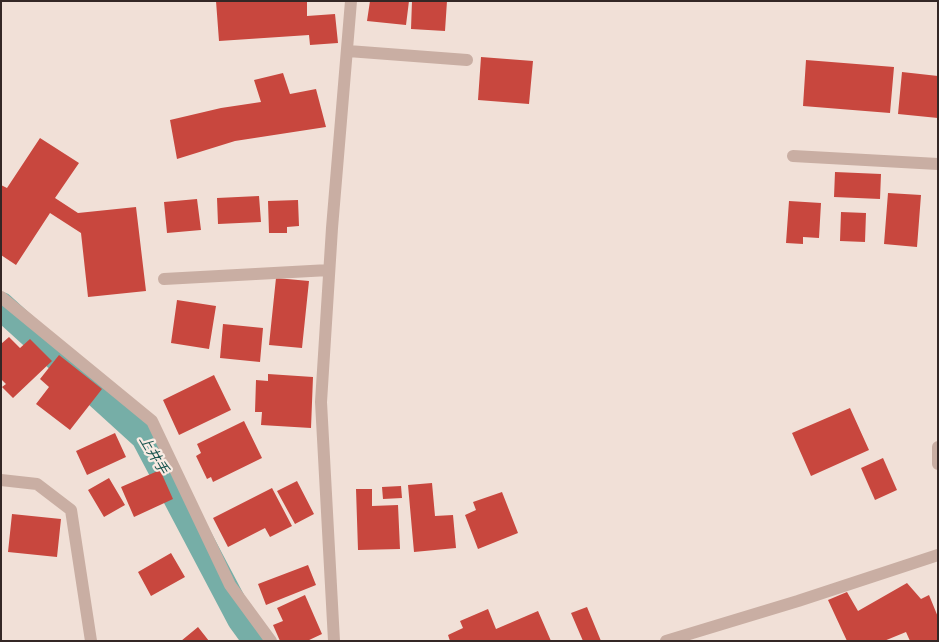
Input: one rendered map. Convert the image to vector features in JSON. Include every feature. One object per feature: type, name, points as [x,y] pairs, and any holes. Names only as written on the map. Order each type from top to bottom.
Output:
[{"type":"street","points":[[334,641],[321,402],[329,270],[351,1]]},
{"type":"street","points":[[348,51],[467,60]]},
{"type":"street","points":[[793,156],[938,164]]},
{"type":"street","points":[[164,279],[329,270]]},
{"type":"street","points":[[1,297],[152,421],[230,585],[271,641]]},
{"type":"street","points":[[938,447],[938,464]]},
{"type":"street","points":[[1,480],[37,484],[71,510],[91,641]]},
{"type":"street","points":[[666,641],[798,601],[938,555]]},
{"type":"building","points":[[216,1],[307,1],[307,16],[335,14],[338,43],[310,45],[309,35],[219,41]]},
{"type":"building","points":[[370,1],[409,1],[406,25],[367,21]]},
{"type":"building","points":[[412,1],[447,1],[445,31],[411,29]]},
{"type":"building","points":[[481,57],[533,61],[529,104],[478,100]]},
{"type":"building","points":[[806,60],[894,67],[890,113],[803,106]]},
{"type":"building","points":[[902,72],[938,76],[938,118],[898,114]]},
{"type":"building","points":[[283,73],[290,94],[316,89],[326,127],[235,141],[177,159],[170,120],[221,108],[261,102],[254,80]]},
{"type":"building","points":[[40,138],[79,163],[55,198],[78,213],[136,207],[146,291],[88,297],[81,233],[50,213],[16,265],[1,255],[1,185],[7,188]]},
{"type":"building","points":[[835,172],[881,174],[880,199],[834,197]]},
{"type":"building","points":[[888,193],[921,195],[917,247],[884,244]]},
{"type":"building","points":[[259,196],[261,222],[218,224],[217,198]]},
{"type":"building","points":[[197,199],[201,230],[167,233],[164,202]]},
{"type":"building","points":[[298,200],[299,226],[287,227],[287,233],[269,233],[268,201]]},
{"type":"building","points":[[789,201],[821,203],[819,238],[803,237],[803,244],[786,243]]},
{"type":"building","points":[[841,212],[866,213],[865,242],[840,241]]},
{"type":"building","points":[[276,278],[309,281],[302,348],[269,345]]},
{"type":"building","points":[[177,300],[216,306],[209,349],[171,343]]},
{"type":"building","points":[[223,324],[263,328],[260,362],[220,358]]},
{"type":"building","points":[[9,337],[20,348],[30,339],[52,361],[13,398],[2,387],[6,384],[1,379],[1,344]]},
{"type":"building","points":[[59,355],[102,389],[70,430],[36,404],[49,387],[40,379]]},
{"type":"building","points":[[268,374],[313,377],[311,428],[261,425],[262,412],[255,412],[256,380],[268,381]]},
{"type":"building","points":[[214,375],[231,410],[179,435],[163,400]]},
{"type":"building","points":[[850,408],[869,450],[811,476],[792,433]]},
{"type":"building","points":[[244,421],[262,458],[213,482],[211,477],[207,479],[196,456],[201,453],[197,444]]},
{"type":"building","points":[[115,433],[126,457],[87,475],[76,451]]},
{"type":"building","points":[[883,458],[897,490],[875,500],[861,468]]},
{"type":"building","points":[[160,470],[173,499],[134,517],[121,487]]},
{"type":"building","points":[[109,478],[125,505],[104,517],[88,490]]},
{"type":"building","points":[[297,481],[314,514],[295,524],[277,491]]},
{"type":"building","points":[[432,483],[435,516],[453,515],[456,548],[414,552],[408,485]]},
{"type":"building","points":[[401,486],[402,498],[383,499],[382,487]]},
{"type":"building","points":[[272,488],[292,526],[270,537],[265,528],[228,547],[213,518]]},
{"type":"building","points":[[356,489],[372,489],[372,506],[398,505],[400,549],[358,550]]},
{"type":"building","points":[[502,492],[518,533],[478,549],[465,515],[476,510],[473,502]]},
{"type":"building","points":[[12,514],[61,519],[57,557],[8,552]]},
{"type":"building","points":[[171,553],[185,577],[151,596],[138,572]]},
{"type":"building","points":[[308,565],[316,585],[266,605],[258,584]]},
{"type":"building","points":[[907,583],[921,599],[929,595],[938,617],[938,641],[910,641],[906,632],[884,641],[847,641],[828,600],[847,592],[858,611]]},
{"type":"building","points":[[305,595],[322,634],[307,641],[280,641],[273,625],[283,621],[277,608]]},
{"type":"building","points":[[587,607],[601,641],[583,641],[571,613]]},
{"type":"building","points":[[488,609],[496,629],[538,611],[551,641],[450,641],[448,635],[463,628],[460,621]]},
{"type":"building","points":[[198,627],[209,641],[181,641]]},
{"type":"waterway","name":"上井手","points":[[1,306],[145,437],[241,619],[257,641]]}]
